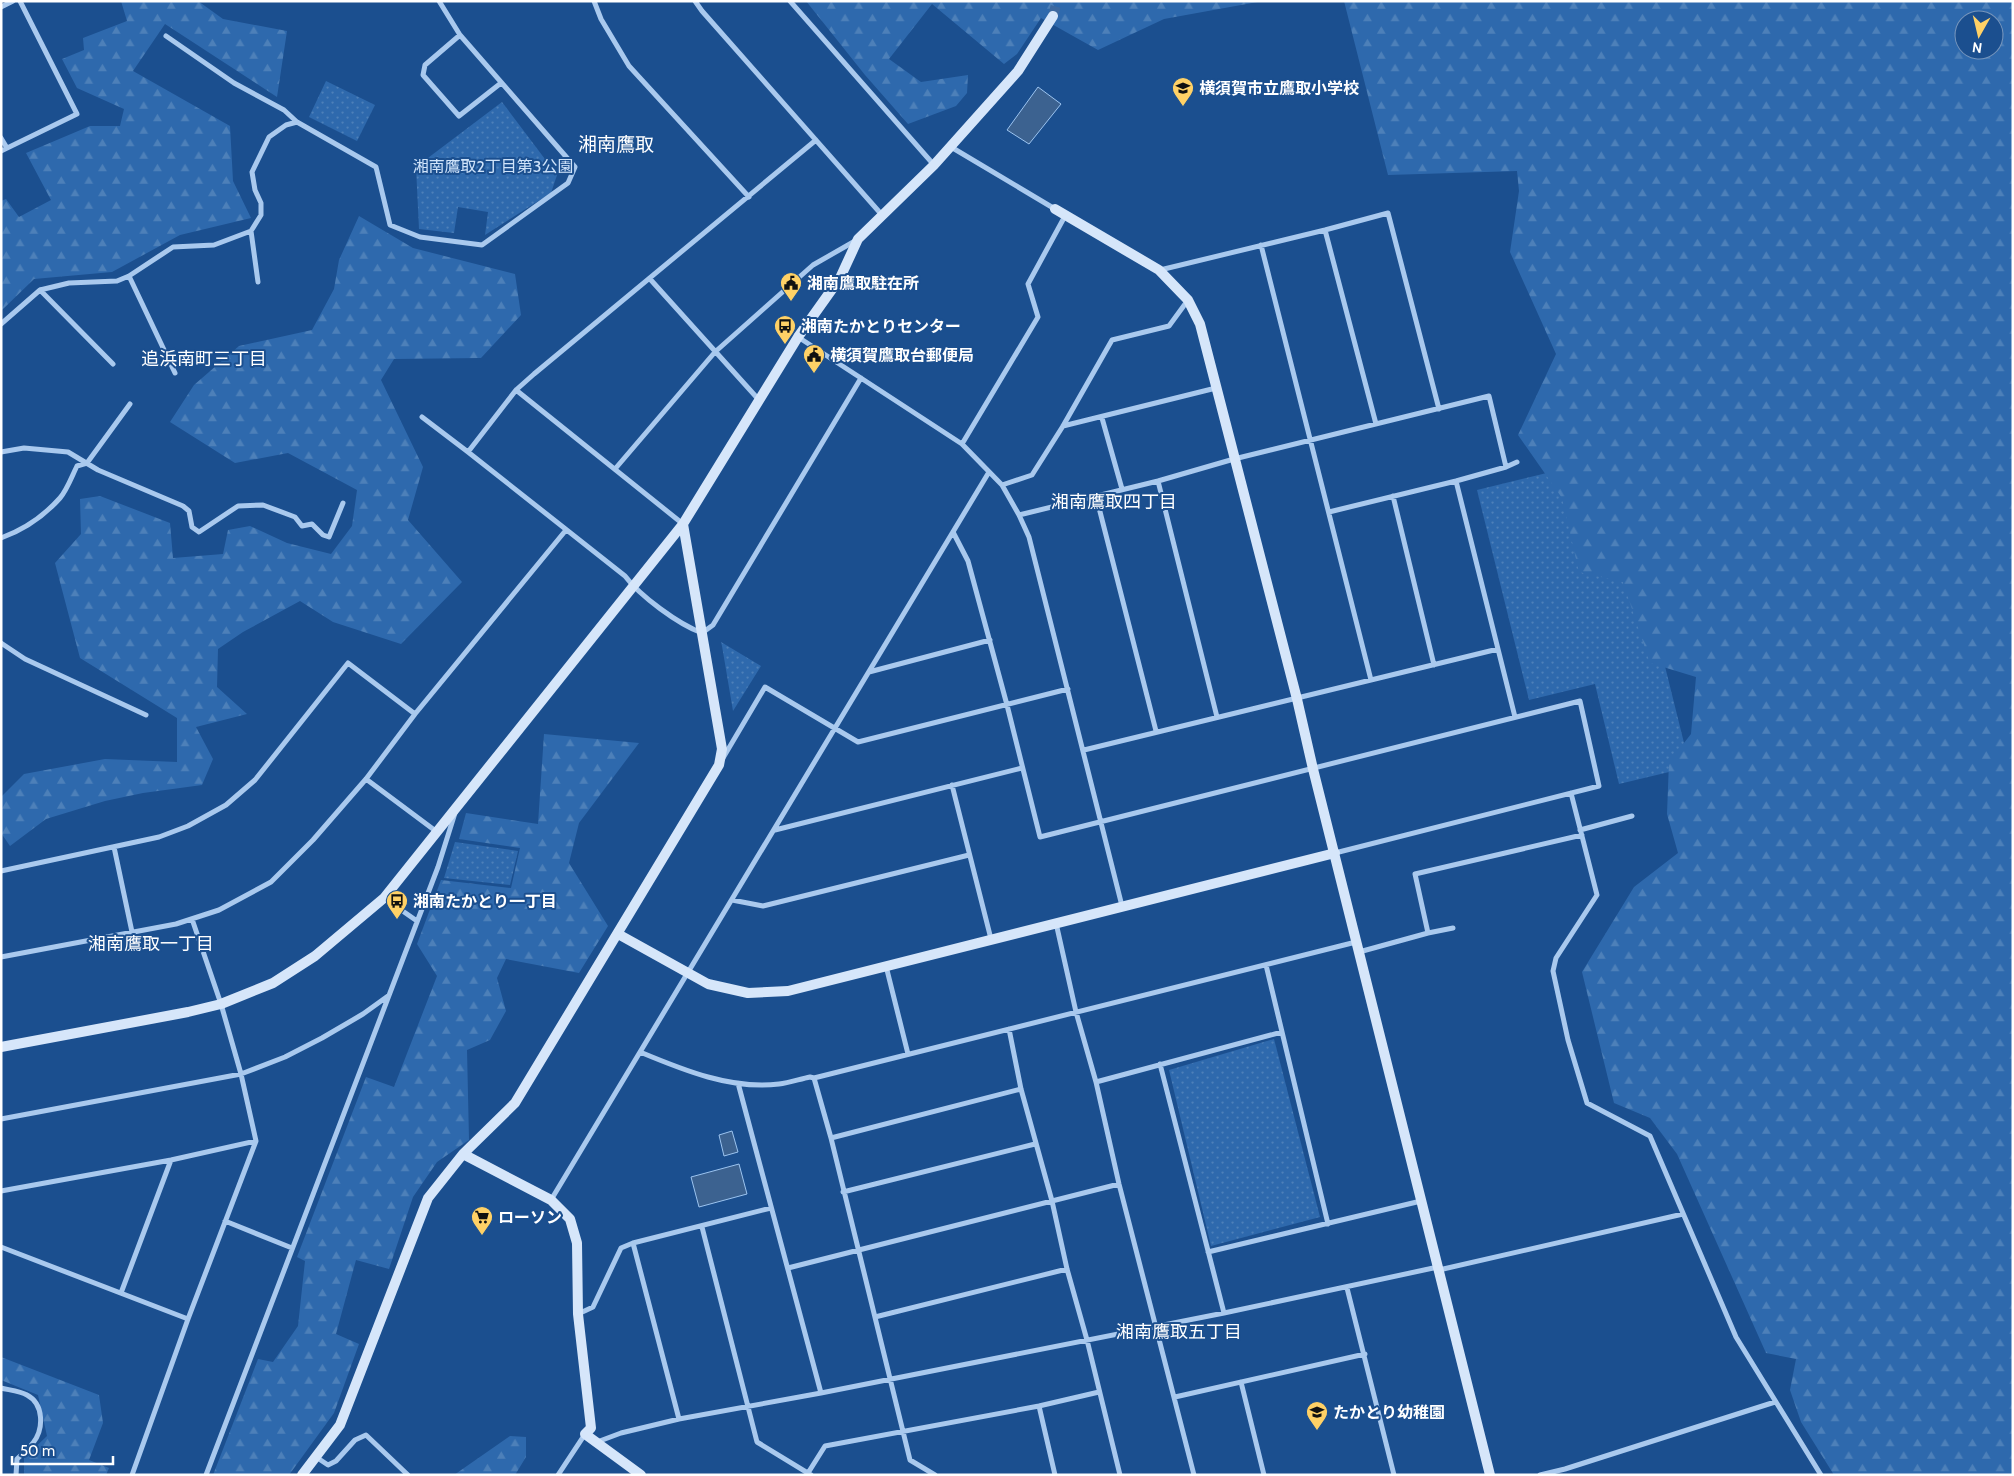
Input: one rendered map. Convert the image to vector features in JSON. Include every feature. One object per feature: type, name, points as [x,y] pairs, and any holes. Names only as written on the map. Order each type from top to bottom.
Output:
[{"type":"street","points":[[1,8],[13,1]]},
{"type":"street","points":[[1,138],[4,150],[78,114],[20,1]]},
{"type":"street","points":[[166,36],[234,83],[284,110],[297,122],[376,167],[390,225],[420,237],[482,245],[568,183],[575,167],[460,34],[439,1]]},
{"type":"street","points":[[594,1],[601,19],[629,66],[749,197]]},
{"type":"street","points":[[695,1],[883,215]]},
{"type":"street","points":[[790,1],[934,165]]},
{"type":"street","points":[[615,469],[715,352],[813,265],[858,239],[934,165],[1018,71],[1053,16]]},
{"type":"street","points":[[460,34],[425,65],[423,75],[459,116],[501,83]]},
{"type":"street","points":[[1,324],[40,290],[69,284],[116,281],[129,276],[174,246],[214,245],[251,231],[261,215],[261,203],[255,190],[252,172],[270,136],[286,125],[297,122]]},
{"type":"street","points":[[468,452],[516,390],[816,140]]},
{"type":"street","points":[[951,146],[1065,216],[1159,270],[1188,300],[1200,324],[1297,699],[1490,1475]]},
{"type":"street","points":[[1159,270],[1388,213],[1438,409]]},
{"type":"street","points":[[962,444],[1038,317],[1028,284],[1065,216]]},
{"type":"street","points":[[1325,230],[1376,424]]},
{"type":"street","points":[[251,231],[258,282]]},
{"type":"street","points":[[1,1047],[188,1012],[221,1004],[272,983],[315,956],[384,898],[683,524],[798,337],[840,278],[858,239]]},
{"type":"street","points":[[1261,245],[1371,680]]},
{"type":"street","points":[[129,276],[175,373]]},
{"type":"street","points":[[650,279],[759,400]]},
{"type":"street","points":[[40,290],[113,364]]},
{"type":"street","points":[[1002,485],[1032,474],[1063,426],[1112,340],[1169,326],[1188,300]]},
{"type":"street","points":[[798,337],[962,444],[1002,485],[1029,537],[1122,906]]},
{"type":"street","points":[[702,633],[713,625],[861,378]]},
{"type":"street","points":[[1063,426],[1102,418],[1217,388]]},
{"type":"street","points":[[516,390],[683,524],[722,749],[719,765]]},
{"type":"street","points":[[1019,515],[1158,481],[1234,459],[1489,396],[1506,467]]},
{"type":"street","points":[[1,538],[15,533],[37,519],[61,497],[77,466],[87,463],[130,404]]},
{"type":"street","points":[[422,416],[625,576],[633,586],[688,628],[702,633]]},
{"type":"street","points":[[1102,418],[1122,489]]},
{"type":"street","points":[[1,452],[24,448],[68,452],[98,470],[183,506],[189,511],[192,527],[199,532],[238,506],[263,505],[294,517],[302,526],[312,524],[329,537],[343,504]]},
{"type":"street","points":[[1329,512],[1456,481],[1506,467],[1517,462]]},
{"type":"street","points":[[551,1200],[989,472]]},
{"type":"street","points":[[1158,481],[1217,717]]},
{"type":"street","points":[[1456,481],[1515,717]]},
{"type":"street","points":[[1096,496],[1156,731]]},
{"type":"street","points":[[1393,496],[1434,665]]},
{"type":"street","points":[[1,957],[192,919],[219,910],[271,882],[313,840],[366,779],[415,714],[566,530]]},
{"type":"street","points":[[618,934],[708,984],[748,993],[788,991],[1600,786],[1580,701],[1040,837],[968,561],[953,532]]},
{"type":"street","points":[[869,672],[990,640]]},
{"type":"street","points":[[1,643],[25,659],[146,715]]},
{"type":"street","points":[[1084,750],[1498,649]]},
{"type":"street","points":[[1,871],[159,837],[188,826],[226,805],[255,780],[348,663],[415,714]]},
{"type":"street","points":[[302,1475],[340,1425],[428,1198],[463,1154],[515,1103],[765,687],[858,742],[1068,689]]},
{"type":"street","points":[[775,830],[1022,768]]},
{"type":"street","points":[[366,779],[438,832]]},
{"type":"street","points":[[952,785],[991,939]]},
{"type":"street","points":[[1571,793],[1597,895],[1556,958],[1553,971],[1568,1040],[1587,1103],[1650,1136],[1736,1337],[1821,1475]]},
{"type":"street","points":[[206,1475],[438,867],[457,809]]},
{"type":"street","points":[[1428,933],[1416,874],[1581,832],[1632,816]]},
{"type":"street","points":[[114,847],[132,932]]},
{"type":"street","points":[[732,900],[763,906],[969,855]]},
{"type":"street","points":[[384,898],[417,921]]},
{"type":"street","points":[[132,1475],[188,1319],[256,1141],[241,1074],[221,1004],[192,919]]},
{"type":"street","points":[[1056,924],[1076,1012],[1096,1082],[1119,1184],[1194,1475]]},
{"type":"street","points":[[640,1052],[674,1066],[738,1083],[780,1084],[810,1077],[814,1078],[1266,965],[1453,928]]},
{"type":"street","points":[[1266,965],[1328,1224]]},
{"type":"street","points":[[886,966],[908,1054]]},
{"type":"street","points":[[1,1120],[241,1074],[285,1057],[322,1038],[363,1014],[388,996]]},
{"type":"street","points":[[1009,1030],[1021,1089],[1052,1201],[1067,1270],[1087,1340],[1120,1475]]},
{"type":"street","points":[[1096,1082],[1282,1032]]},
{"type":"street","points":[[1160,1064],[1224,1313]]},
{"type":"street","points":[[814,1078],[831,1138],[857,1250],[876,1317],[910,1460],[935,1475]]},
{"type":"street","points":[[738,1083],[821,1393]]},
{"type":"street","points":[[831,1138],[1021,1089]]},
{"type":"street","points":[[1,1191],[171,1160],[256,1141]]},
{"type":"street","points":[[843,1192],[1035,1144]]},
{"type":"street","points":[[463,1154],[551,1200],[570,1219],[577,1243],[578,1314],[591,1428],[558,1475]]},
{"type":"street","points":[[121,1293],[171,1160]]},
{"type":"street","points":[[788,1268],[1119,1184]]},
{"type":"street","points":[[1208,1252],[1421,1201]]},
{"type":"street","points":[[578,1314],[593,1307],[621,1248],[633,1243],[771,1208]]},
{"type":"street","points":[[597,1442],[621,1433],[680,1419],[750,1407],[1347,1288],[1683,1214]]},
{"type":"street","points":[[225,1221],[292,1248]]},
{"type":"street","points":[[702,1227],[750,1407],[757,1442],[809,1474],[825,1446],[1039,1406],[1100,1392]]},
{"type":"street","points":[[633,1243],[680,1419]]},
{"type":"street","points":[[1,1246],[188,1319]]},
{"type":"street","points":[[876,1317],[1067,1270]]},
{"type":"street","points":[[1347,1288],[1394,1475]]},
{"type":"street","points":[[1175,1397],[1365,1354]]},
{"type":"street","points":[[1241,1382],[1264,1475]]},
{"type":"street","points":[[1,1388],[26,1394],[37,1402],[41,1414],[39,1430],[34,1442],[17,1459],[16,1475]]},
{"type":"street","points":[[1540,1475],[1565,1469],[1775,1402]]},
{"type":"street","points":[[1039,1406],[1055,1475]]},
{"type":"street","points":[[585,1434],[640,1475]]},
{"type":"street","points":[[316,1457],[328,1465],[336,1461],[355,1440],[366,1435],[408,1475]]},
{"type":"green space","points":[[121,1],[198,1],[223,19],[287,31],[277,97],[165,24],[133,71],[230,126],[233,181],[251,218],[180,235],[112,272],[34,279],[1,311],[1,201],[6,199],[19,217],[51,200],[26,153],[90,126],[120,126],[124,109],[77,88],[62,59],[84,50],[83,38],[127,21]]},
{"type":"green space","points":[[806,1],[1263,1],[1164,19],[1098,50],[1041,18],[1017,54],[1004,64],[932,4],[889,59],[921,82],[968,75],[967,93],[956,106],[908,124],[865,75]]},
{"type":"green space","points":[[1344,1],[2013,1],[2013,1475],[1834,1475],[1801,1422],[1790,1390],[1796,1359],[1766,1353],[1677,1154],[1650,1118],[1614,1103],[1582,972],[1634,887],[1678,853],[1667,814],[1669,762],[1691,734],[1696,677],[1650,663],[1623,582],[1579,572],[1562,498],[1518,435],[1556,354],[1510,252],[1519,191],[1517,171],[1388,175]]},
{"type":"green space","points":[[326,81],[375,105],[357,141],[309,117]]},
{"type":"green space","name":"湘南鷹取2丁目第3公園","points":[[502,102],[557,175],[551,193],[485,235],[488,212],[458,207],[454,233],[419,229],[416,167]]},
{"type":"green space","points":[[359,216],[413,248],[515,274],[521,315],[481,358],[394,359],[381,380],[423,467],[408,520],[462,582],[401,644],[333,622],[300,601],[243,632],[218,649],[217,687],[247,714],[196,727],[213,759],[202,785],[143,793],[105,801],[46,819],[10,846],[1,833],[1,797],[24,774],[105,759],[177,762],[177,718],[80,658],[55,563],[81,534],[80,499],[100,496],[170,523],[173,558],[223,554],[228,530],[250,526],[287,543],[331,554],[352,526],[357,490],[288,453],[235,463],[170,422],[194,385],[239,346],[312,330],[334,289],[339,260]]},
{"type":"green space","points":[[1613,457],[1690,767],[1619,784],[1595,684],[1529,700],[1477,490]]},
{"type":"green space","points":[[721,642],[761,666],[733,711],[722,646]]},
{"type":"green space","points":[[544,734],[639,743],[579,823],[569,863],[608,926],[579,973],[506,959],[497,978],[506,1011],[490,1040],[467,1050],[469,1140],[437,1162],[413,1197],[389,1269],[356,1260],[336,1334],[359,1344],[334,1413],[289,1475],[213,1475],[258,1359],[273,1362],[298,1326],[305,1261],[297,1257],[366,1077],[394,1087],[437,976],[417,944],[441,880],[511,888],[520,848],[459,839],[466,813],[538,824]]},
{"type":"green space","points":[[455,842],[518,851],[510,885],[444,878]]},
{"type":"green space","points":[[1274,1039],[1320,1217],[1211,1246],[1169,1070]]},
{"type":"green space","points":[[1,1357],[99,1395],[103,1423],[89,1460],[109,1468],[106,1475],[24,1475],[24,1458],[47,1436],[38,1395],[1,1380]]},
{"type":"green space","points":[[510,1436],[526,1437],[526,1457],[515,1475],[454,1475]]},
{"type":"shaded area","points":[[1038,87],[1061,104],[1029,144],[1007,130]]},
{"type":"shaded area","points":[[732,1131],[738,1152],[724,1156],[719,1135]]},
{"type":"shaded area","points":[[739,1164],[747,1194],[699,1207],[691,1177]]},
{"type":"tunnel","points":[[1053,16],[1057,1]]},
{"type":"place","name":"横須賀市立鷹取小学校","points":[[1183,107]]},
{"type":"place","name":"湘南鷹取駐在所","points":[[791,302]]},
{"type":"place","name":"湘南たかとりセンター","points":[[785,345]]},
{"type":"place","name":"横須賀鷹取台郵便局","points":[[814,374]]},
{"type":"place","name":"湘南たかとり一丁目","points":[[397,920]]},
{"type":"place","name":"ローソン","points":[[482,1236]]},
{"type":"place","name":"たかとり幼稚園","points":[[1317,1431]]},
{"type":"district","name":"湘南鷹取","points":[[616,144]]},
{"type":"district","name":"追浜南町三丁目","points":[[204,359]]},
{"type":"district","name":"湘南鷹取四丁目","points":[[1114,502]]},
{"type":"district","name":"湘南鷹取一丁目","points":[[151,944]]},
{"type":"district","name":"湘南鷹取五丁目","points":[[1179,1332]]}]
